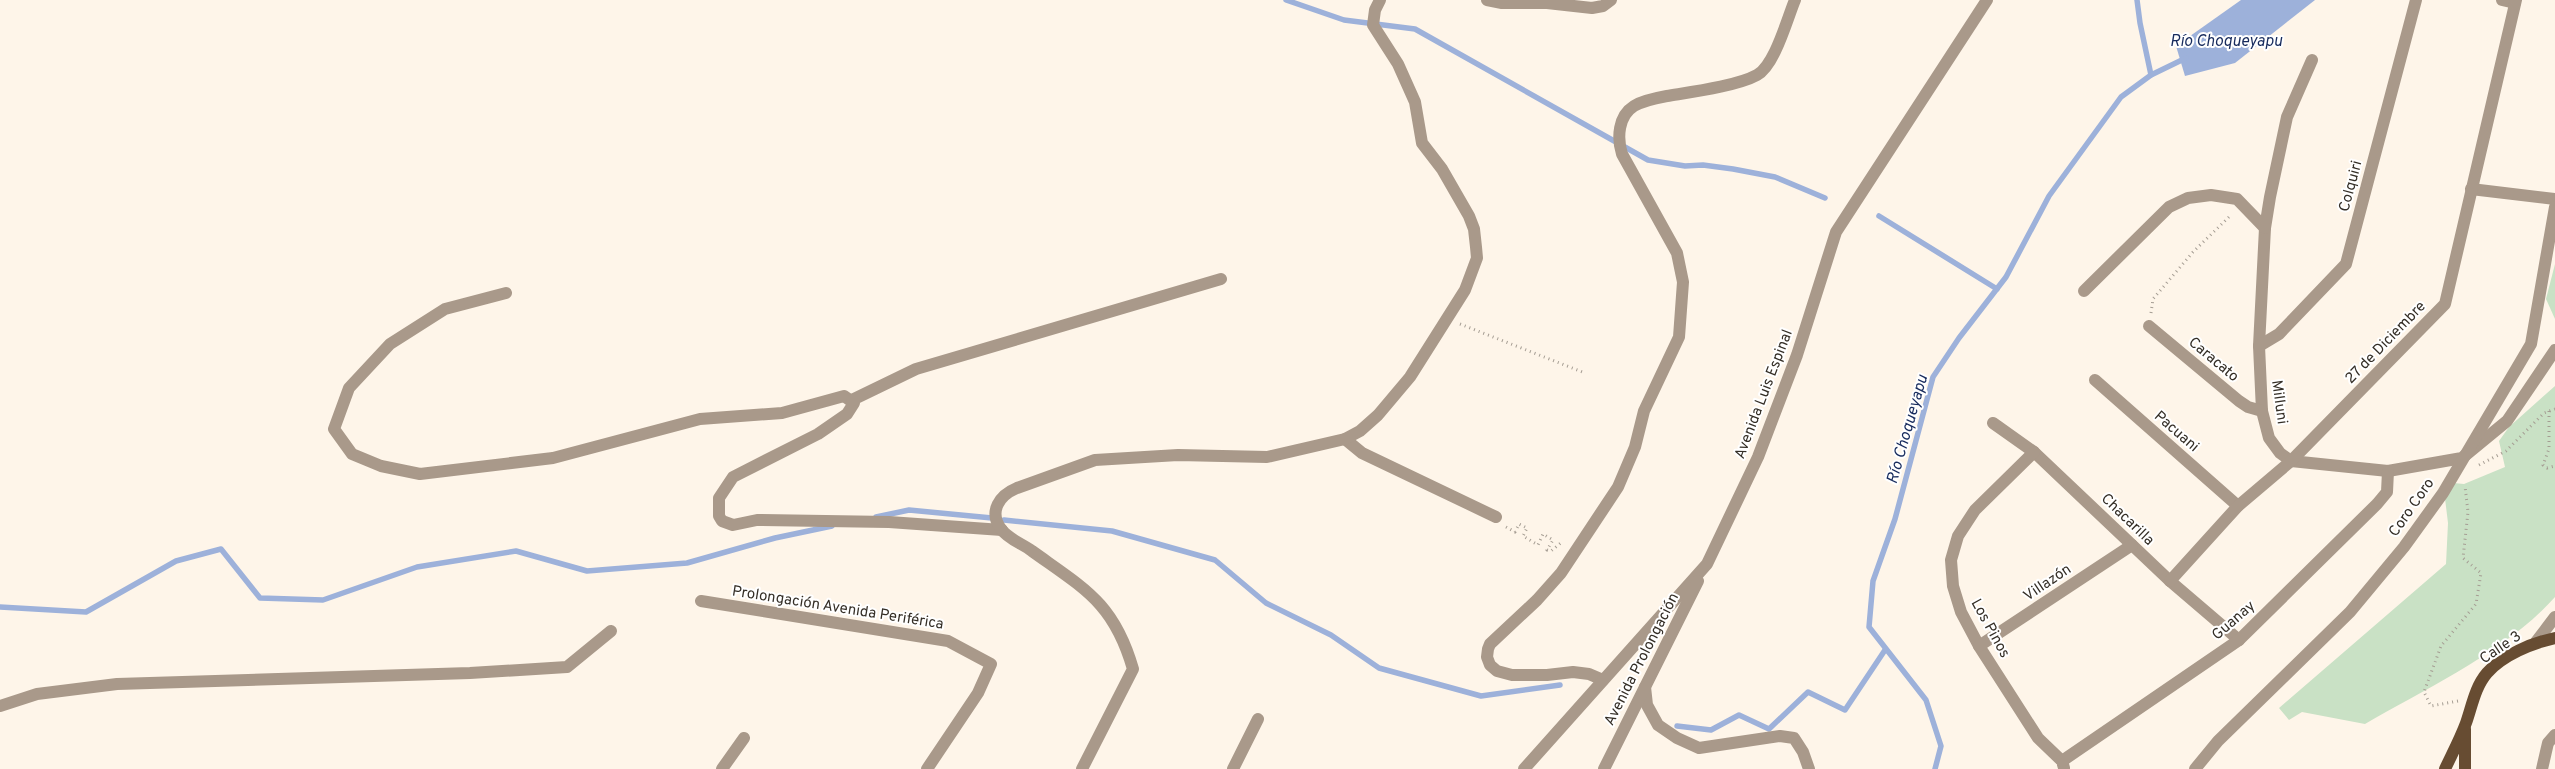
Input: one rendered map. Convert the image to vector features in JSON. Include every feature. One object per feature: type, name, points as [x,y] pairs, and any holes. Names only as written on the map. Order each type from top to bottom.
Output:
[{"type":"main road","name":"Calle 3","points":[[2445,769],[2465,724],[2473,699],[2481,683],[2492,668],[2536,642],[2555,638]]},
{"type":"main road","name":"Calle 3","points":[[2465,724],[2465,769]]},
{"type":"street","points":[[1082,769],[1133,669],[1128,651],[1110,615],[1094,598],[1002,530],[995,512],[997,502],[1005,493],[1095,460],[1178,455],[1267,457],[1345,439],[1360,431],[1378,415],[1410,377],[1447,319],[1473,273],[1477,258],[1474,230],[1442,169],[1422,143],[1415,102],[1398,64],[1373,25],[1375,10],[1380,0]]},
{"type":"street","points":[[1487,0],[1502,3],[1547,3],[1592,8],[1603,6],[1611,0]]},
{"type":"street","points":[[1603,680],[1589,674],[1573,672],[1547,675],[1512,675],[1498,671],[1490,665],[1487,657],[1490,644],[1530,607],[1561,573],[1618,487],[1635,447],[1644,412],[1678,337],[1683,282],[1681,266],[1674,247],[1622,154],[1619,144],[1620,128],[1624,117],[1633,106],[1645,101],[1695,91],[1757,75],[1772,58],[1795,0]]},
{"type":"street","name":"Avenida Luis Espinal","points":[[1524,769],[1660,619],[1707,564],[1758,457],[1797,355],[1836,232],[1987,0]]},
{"type":"street","name":"Colquiri","points":[[2259,346],[2279,334],[2346,264],[2416,0]]},
{"type":"street","name":"27 de Diciembre","points":[[2170,581],[2238,506],[2291,461],[2445,304],[2511,1]]},
{"type":"street","name":"Milluni","points":[[2291,461],[2280,453],[2269,438],[2262,411],[2259,346],[2266,228],[2270,197],[2287,116],[2312,60]]},
{"type":"street","points":[[2471,188],[2555,199]]},
{"type":"street","points":[[2084,291],[2169,207],[2188,198],[2211,195],[2237,199],[2266,228]]},
{"type":"street","name":"Coro Coro","points":[[2195,769],[2218,741],[2350,612],[2404,547],[2443,493],[2531,344],[2555,206]]},
{"type":"street","points":[[852,400],[916,369],[1221,279]]},
{"type":"street","points":[[506,293],[445,309],[390,344],[349,388],[334,429],[352,454],[381,466],[420,474],[457,468],[502,465],[553,458],[700,419],[782,413],[844,396],[852,400]]},
{"type":"street","name":"Caracato","points":[[2148,326],[2248,407],[2262,411]]},
{"type":"street","points":[[2291,461],[2388,471],[2462,458],[2507,421],[2555,350]]},
{"type":"street","name":"Pacuani","points":[[2095,380],[2238,506]]},
{"type":"street","points":[[852,400],[853,406],[847,414],[818,434],[732,477],[719,498],[722,521],[733,525],[757,520],[889,522],[1002,530]]},
{"type":"street","name":"Chacarilla","points":[[1993,423],[2034,452],[2170,581],[2240,640]]},
{"type":"street","points":[[1345,439],[1362,454],[1496,517]]},
{"type":"street","name":"Los Pinos","points":[[2034,452],[1975,510],[1958,536],[1952,560],[1953,586],[1961,612],[1979,646],[2038,738],[2063,765]]},
{"type":"street","name":"Guanay","points":[[2063,765],[2240,640],[2378,504],[2387,492],[2388,471]]},
{"type":"street","name":"Villazón","points":[[1979,646],[2132,545]]},
{"type":"street","name":"Avenida Prolongación","points":[[1604,769],[1707,564]]},
{"type":"street","name":"Prolongación Avenida Periférica","points":[[701,601],[948,641],[991,664],[978,693],[927,769]]},
{"type":"street","points":[[2536,642],[2555,617]]},
{"type":"street","points":[[0,706],[37,694],[117,684],[190,680],[306,679],[441,674],[567,667],[611,631]]},
{"type":"street","points":[[1646,687],[1647,705],[1658,725],[1677,738],[1699,748],[1780,736],[1794,738],[1803,752],[1809,769]]},
{"type":"street","points":[[1233,769],[1258,719]]},
{"type":"street","points":[[2542,769],[2548,743],[2555,735]]},
{"type":"street","points":[[722,769],[744,738]]},
{"type":"path","points":[[2148,326],[2153,299],[2193,252],[2242,205]]},
{"type":"path","points":[[1447,319],[1585,373]]},
{"type":"path","points":[[2462,458],[2480,466],[2506,452],[2544,413],[2555,408]]},
{"type":"path","points":[[2549,410],[2549,449],[2543,465],[2547,468],[2555,466]]},
{"type":"path","points":[[2462,458],[2468,512],[2463,558],[2481,572],[2476,604],[2441,646],[2424,692],[2430,706],[2473,699]]},
{"type":"path","points":[[1496,517],[1508,519],[1506,527],[1515,532],[1519,524],[1528,528],[1524,536],[1538,545],[1543,534],[1553,540],[1547,550],[1551,551],[1565,539]]},
{"type":"green space","points":[[2555,264],[2555,319],[2546,299]]},
{"type":"green space","points":[[2555,386],[2555,597],[2514,635],[2440,682],[2365,724],[2302,712],[2289,720],[2279,708],[2446,564],[2448,523],[2443,482],[2464,484],[2505,467],[2499,441],[2509,427]]},
{"type":"water","name":"Río Choqueyapu","points":[[2241,0],[2315,0],[2235,63],[2185,76],[2176,46]]},
{"type":"waterway","points":[[1286,0],[1344,20],[1415,29],[1648,160],[1685,166],[1703,165],[1733,169],[1775,177],[1825,198]]},
{"type":"waterway","points":[[2137,0],[2151,75]]},
{"type":"waterway","name":"Río Choqueyapu","points":[[1935,769],[1941,746],[1926,700],[1869,627],[1873,581],[1895,519],[1933,377],[1959,338],[2006,277],[2049,196],[2121,97],[2151,75],[2186,58]]},
{"type":"waterway","points":[[1879,216],[1997,289]]},
{"type":"waterway","points":[[876,517],[909,510],[992,518]]},
{"type":"waterway","points":[[1004,520],[1112,531],[1215,560],[1266,603],[1331,635],[1379,668],[1481,696],[1560,685]]},
{"type":"waterway","points":[[0,607],[86,612],[176,561],[221,549],[260,598],[323,600],[417,567],[516,551],[587,571],[687,563],[775,538],[832,526]]},
{"type":"waterway","points":[[1677,726],[1711,730],[1739,715],[1769,729],[1808,692],[1845,710],[1885,650]]}]
